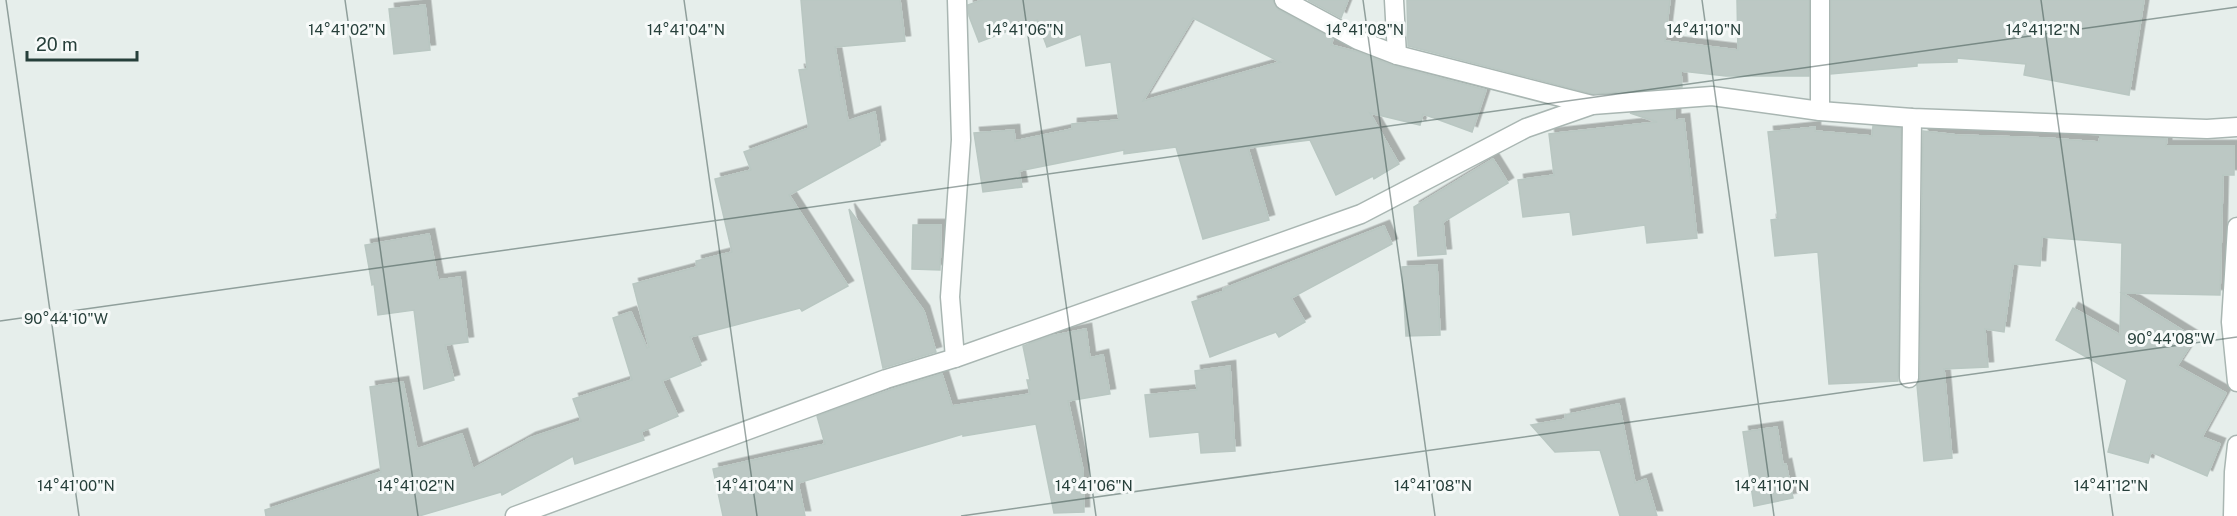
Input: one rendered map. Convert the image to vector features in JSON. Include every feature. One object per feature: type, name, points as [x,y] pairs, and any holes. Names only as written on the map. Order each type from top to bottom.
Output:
[{"type":"street","points":[[955,358],[950,297],[961,140],[957,0]]},
{"type":"street","points":[[1284,0],[1358,40],[1397,55],[1592,105]]},
{"type":"street","points":[[1394,0],[1397,55]]},
{"type":"street","points":[[1820,0],[1820,111]]},
{"type":"street","points":[[515,516],[886,379],[955,358],[1361,214],[1526,128],[1592,105],[1712,96],[1820,111],[1912,118],[2207,129],[2237,127]]},
{"type":"street","points":[[1909,378],[1912,118]]},
{"type":"street","points":[[2237,227],[2231,322],[2237,382]]},
{"type":"street","points":[[2233,516],[2237,445]]},
{"type":"building","points":[[801,0],[900,0],[905,41],[835,47],[848,121],[875,112],[880,145],[789,195],[848,286],[802,311],[800,308],[690,337],[701,365],[662,381],[678,416],[641,432],[644,440],[575,464],[573,456],[502,495],[501,492],[419,516],[266,516],[265,510],[381,472],[370,387],[403,382],[417,449],[462,434],[473,469],[530,438],[581,421],[573,399],[632,380],[613,318],[631,312],[647,348],[649,347],[633,284],[697,267],[696,261],[732,252],[715,179],[751,170],[744,152],[809,128],[799,70],[807,69]]},
{"type":"building","points":[[982,0],[1273,0],[1279,10],[1333,39],[1331,45],[1358,52],[1394,66],[1486,90],[1472,132],[1423,114],[1420,125],[1370,113],[1399,164],[1374,179],[1373,176],[1336,195],[1310,140],[1248,148],[1269,220],[1203,239],[1176,147],[1124,154],[1124,150],[1019,171],[1022,187],[983,192],[974,133],[1014,130],[1015,141],[1072,129],[1072,124],[1119,120],[1111,62],[1086,66],[1081,34],[1047,47],[1037,20],[979,42],[969,16],[968,5]],"holes":[[[1193,18],[1280,62],[1143,101]]]},
{"type":"building","points":[[1308,0],[1348,0],[1341,18]]},
{"type":"building","points":[[1407,0],[1670,0],[1665,41],[1738,50],[1737,0],[1809,0],[1809,76],[1726,76],[1681,71],[1682,87],[1593,94],[1408,46]]},
{"type":"building","points":[[1831,0],[2144,0],[2129,95],[2024,75],[2026,64],[1957,58],[1957,62],[1917,63],[1917,66],[1831,74]]},
{"type":"building","points":[[425,5],[430,50],[394,54],[389,9]]},
{"type":"building","points":[[1675,110],[1675,120],[1684,119],[1697,238],[1647,243],[1645,225],[1573,235],[1570,212],[1523,217],[1518,180],[1554,175],[1549,134],[1657,122],[1630,113]]},
{"type":"building","points":[[1873,126],[1901,128],[1898,381],[1829,384],[1818,252],[1775,256],[1771,220],[1778,219],[1768,132],[1815,127],[1815,131],[1872,136]]},
{"type":"building","points":[[1923,131],[1957,135],[2099,142],[2100,136],[2167,139],[2166,146],[2234,146],[2234,175],[2223,175],[2220,295],[2122,293],[2195,338],[2177,366],[2226,393],[2202,437],[2220,444],[2207,476],[2151,452],[2148,463],[2108,452],[2127,380],[2056,340],[2073,308],[2120,335],[2122,243],[2042,237],[2040,266],[2013,264],[2004,332],[1985,329],[1988,367],[1944,369],[1952,458],[1924,461],[1917,385],[1920,378]]},
{"type":"building","points":[[1493,159],[1508,183],[1443,222],[1446,254],[1418,256],[1414,207]]},
{"type":"building","points":[[849,209],[924,311],[936,352],[883,368]]},
{"type":"building","points":[[913,225],[941,225],[940,270],[912,269]]},
{"type":"building","points":[[1384,226],[1392,244],[1291,298],[1305,322],[1279,337],[1276,332],[1210,357],[1192,302]]},
{"type":"building","points":[[429,234],[438,280],[460,277],[468,342],[445,345],[454,380],[424,389],[414,310],[378,315],[365,245]]},
{"type":"building","points":[[1437,265],[1440,335],[1406,336],[1402,267]]},
{"type":"building","points":[[1086,329],[1090,358],[1103,355],[1110,394],[1068,401],[1083,470],[1084,512],[1054,513],[1036,424],[963,436],[963,434],[798,483],[805,516],[723,516],[713,469],[825,444],[817,416],[942,374],[952,406],[1030,394],[1027,380],[1030,380],[1023,346],[1051,336]]},
{"type":"building","points":[[1230,366],[1235,451],[1201,453],[1199,432],[1150,437],[1145,395],[1197,390],[1195,371]]},
{"type":"building","points":[[1619,404],[1635,483],[1646,479],[1657,516],[1620,516],[1600,450],[1555,452],[1531,425],[1566,419],[1565,415]]},
{"type":"building","points":[[1777,427],[1783,465],[1786,464],[1793,498],[1754,506],[1743,432]]}]
